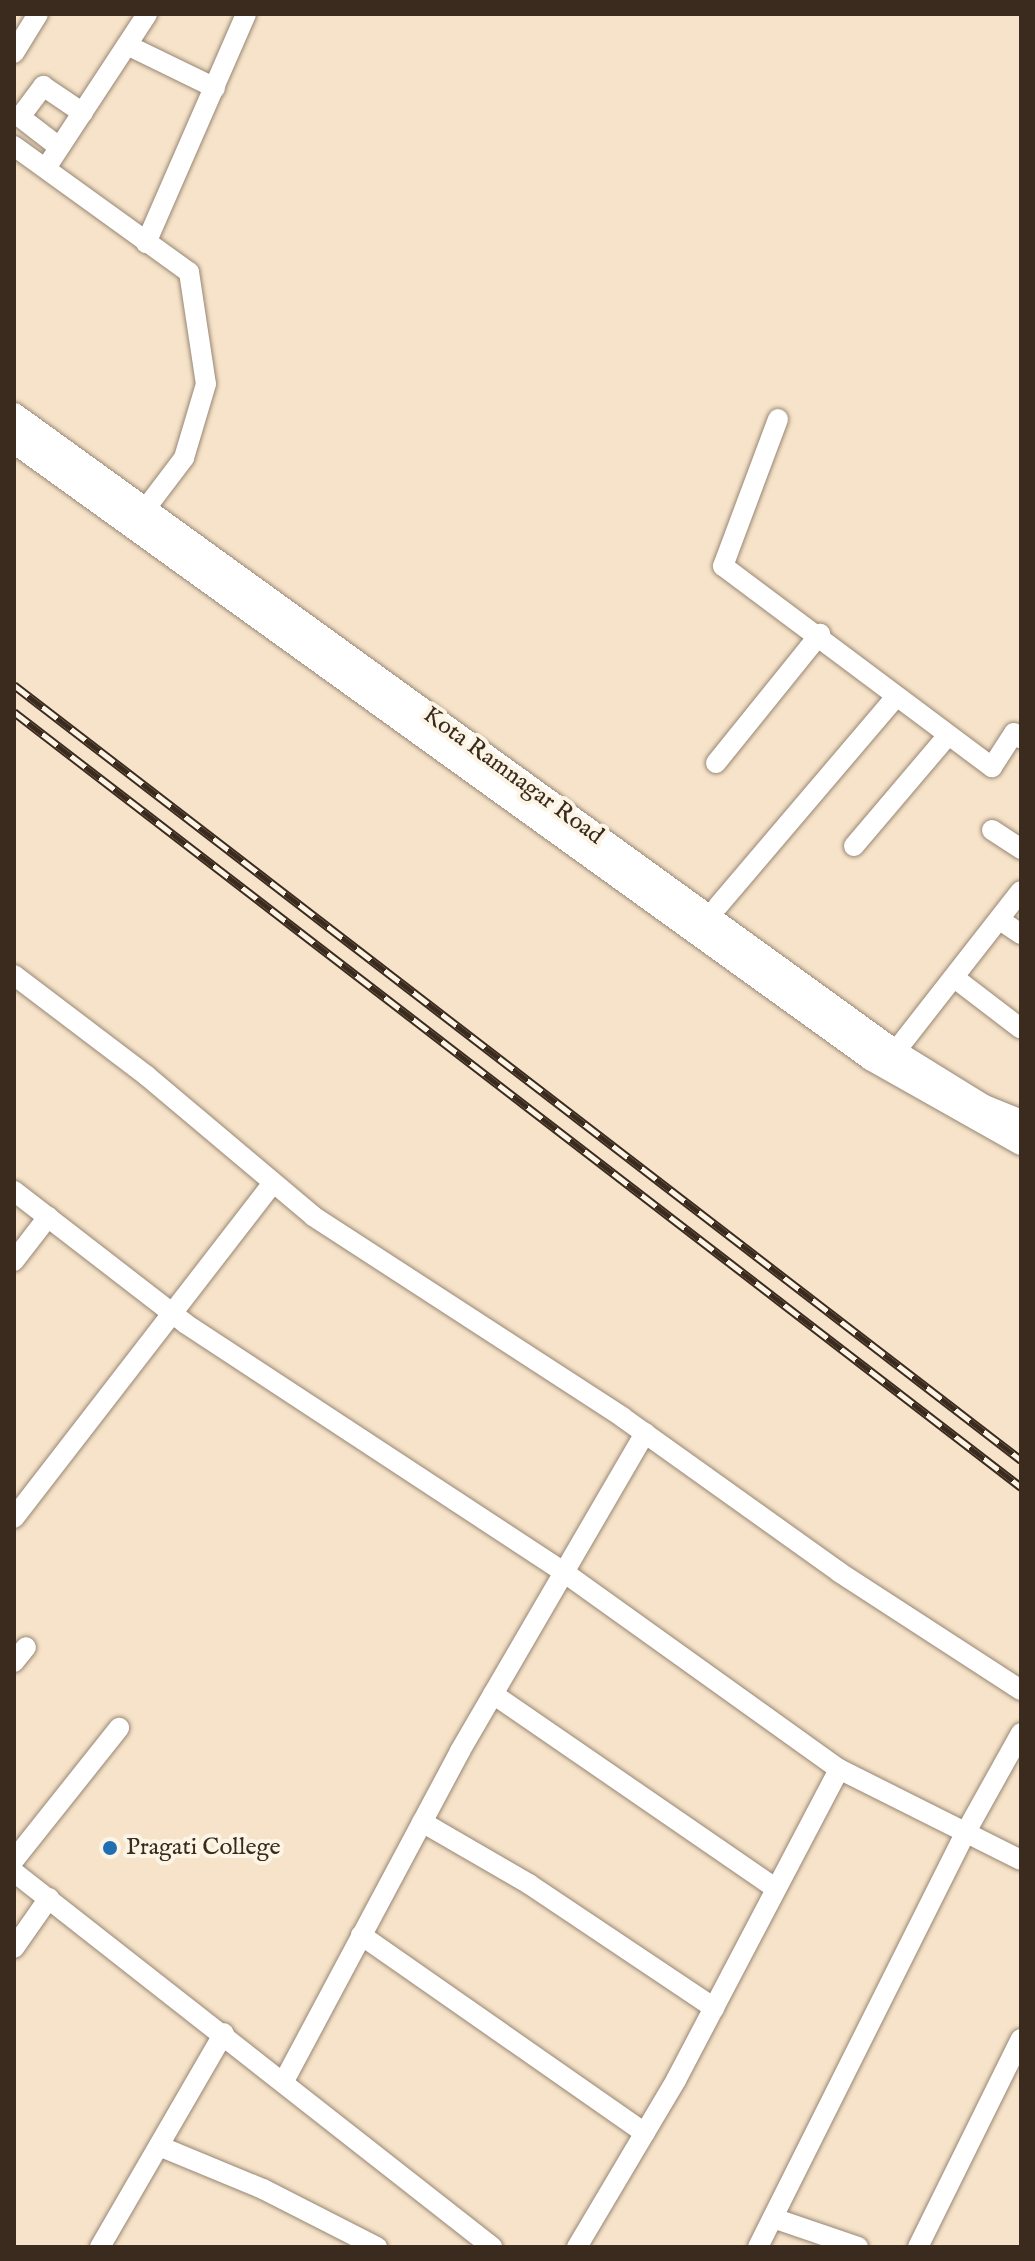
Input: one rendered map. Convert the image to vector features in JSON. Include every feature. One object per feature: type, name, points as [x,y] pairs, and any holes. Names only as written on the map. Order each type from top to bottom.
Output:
[{"type":"street","points":[[14,53],[38,14]]},
{"type":"street","points":[[46,168],[147,14]]},
{"type":"street","points":[[146,243],[246,14]]},
{"type":"street","points":[[127,45],[215,88]]},
{"type":"street","points":[[59,147],[20,117],[43,86],[83,113]]},
{"type":"street","points":[[14,146],[189,272],[206,384],[184,458],[146,508]]},
{"type":"street","name":"Kota Ramnagar Road","points":[[14,415],[55,457],[146,508],[895,1052],[984,1107],[1021,1122]]},
{"type":"street","points":[[778,419],[723,566],[820,634],[896,697],[992,767],[1014,733],[1021,738]]},
{"type":"street","points":[[14,441],[55,457],[872,1059],[1021,1143]]},
{"type":"street","points":[[716,763],[820,634]]},
{"type":"street","points":[[718,906],[896,697]]},
{"type":"street","points":[[854,846],[948,735]]},
{"type":"street","points":[[992,830],[1021,849]]},
{"type":"street","points":[[895,1052],[956,979],[1021,891]]},
{"type":"street","points":[[1000,920],[1021,934]]},
{"type":"street","points":[[14,975],[147,1076],[313,1216],[645,1433],[839,1572],[1021,1690]]},
{"type":"street","points":[[956,979],[1020,1028]]},
{"type":"street","points":[[14,1518],[175,1315],[273,1183]]},
{"type":"street","points":[[14,1191],[175,1315],[565,1573],[839,1769],[967,1830],[1021,1860]]},
{"type":"street","points":[[14,1261],[48,1217]]},
{"type":"street","points":[[284,2081],[493,1694],[645,1433]]},
{"type":"street","points":[[493,1694],[774,1887]]},
{"type":"street","points":[[14,1860],[119,1728]]},
{"type":"street","points":[[758,2247],[967,1830],[1021,1733]]},
{"type":"street","points":[[577,2247],[714,2008],[774,1887],[839,1769]]},
{"type":"street","points":[[422,1822],[529,1884],[714,2008]]},
{"type":"street","points":[[14,1872],[224,2033],[492,2247]]},
{"type":"street","points":[[14,1948],[49,1898]]},
{"type":"street","points":[[361,1935],[645,2133]]},
{"type":"street","points":[[100,2247],[224,2033]]},
{"type":"street","points":[[918,2247],[1021,2039]]},
{"type":"street","points":[[159,2146],[263,2189],[377,2247]]},
{"type":"street","points":[[773,2218],[858,2247]]},
{"type":"railway","points":[[14,685],[1021,1460]]},
{"type":"railway","points":[[14,712],[1021,1487]]},
{"type":"place","name":"Pragati College","points":[[110,1848]]}]
